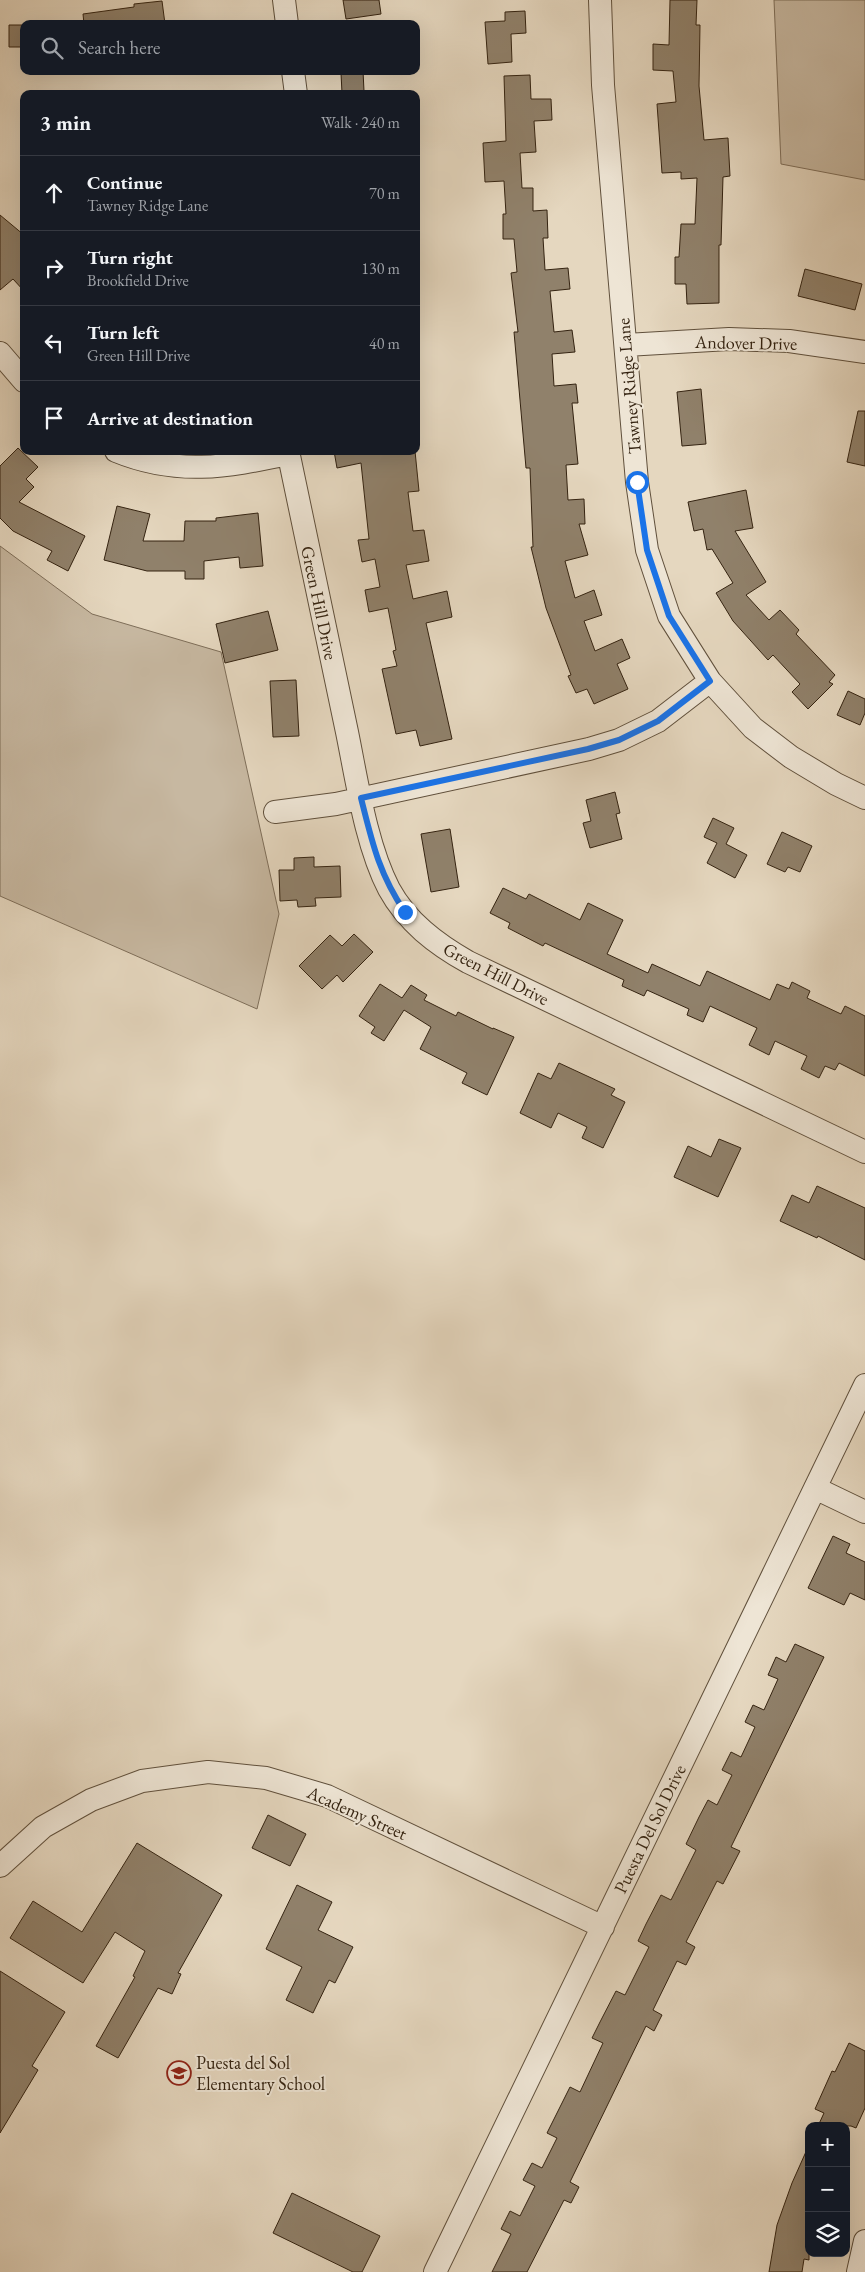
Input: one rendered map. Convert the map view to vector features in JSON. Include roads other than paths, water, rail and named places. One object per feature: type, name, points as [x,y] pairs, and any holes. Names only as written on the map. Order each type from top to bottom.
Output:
[{"type":"street","points":[[284,0],[286,20]]},
{"type":"street","name":"Tawney Ridge Lane","points":[[600,0],[603,85],[637,482],[647,550],[669,616],[710,681],[753,728],[783,751],[836,784],[865,798]]},
{"type":"street","points":[[294,75],[295,90]]},
{"type":"street","name":"Andover Drive","points":[[626,345],[729,339],[789,341],[865,352]]},
{"type":"street","points":[[0,353],[20,376]]},
{"type":"street","points":[[126,455],[169,466],[202,468],[224,467],[279,455]]},
{"type":"street","name":"Green Hill Drive","points":[[288,455],[361,798],[376,860],[389,889],[405,912],[444,949],[468,962],[865,1152]]},
{"type":"street","points":[[275,812],[336,804],[588,749],[619,740],[658,721],[710,681]]},
{"type":"street","name":"Puesta Del Sol Drive","points":[[435,2272],[865,1385]]},
{"type":"street","points":[[814,1488],[865,1512]]},
{"type":"street","name":"Academy Street","points":[[0,1866],[43,1827],[91,1800],[142,1781],[208,1772],[266,1778],[327,1796],[603,1927]]},
{"type":"street","points":[[858,2272],[865,2241]]},
{"type":"place","name":"Puesta del Sol Elementary School","points":[[179,2073]]}]
